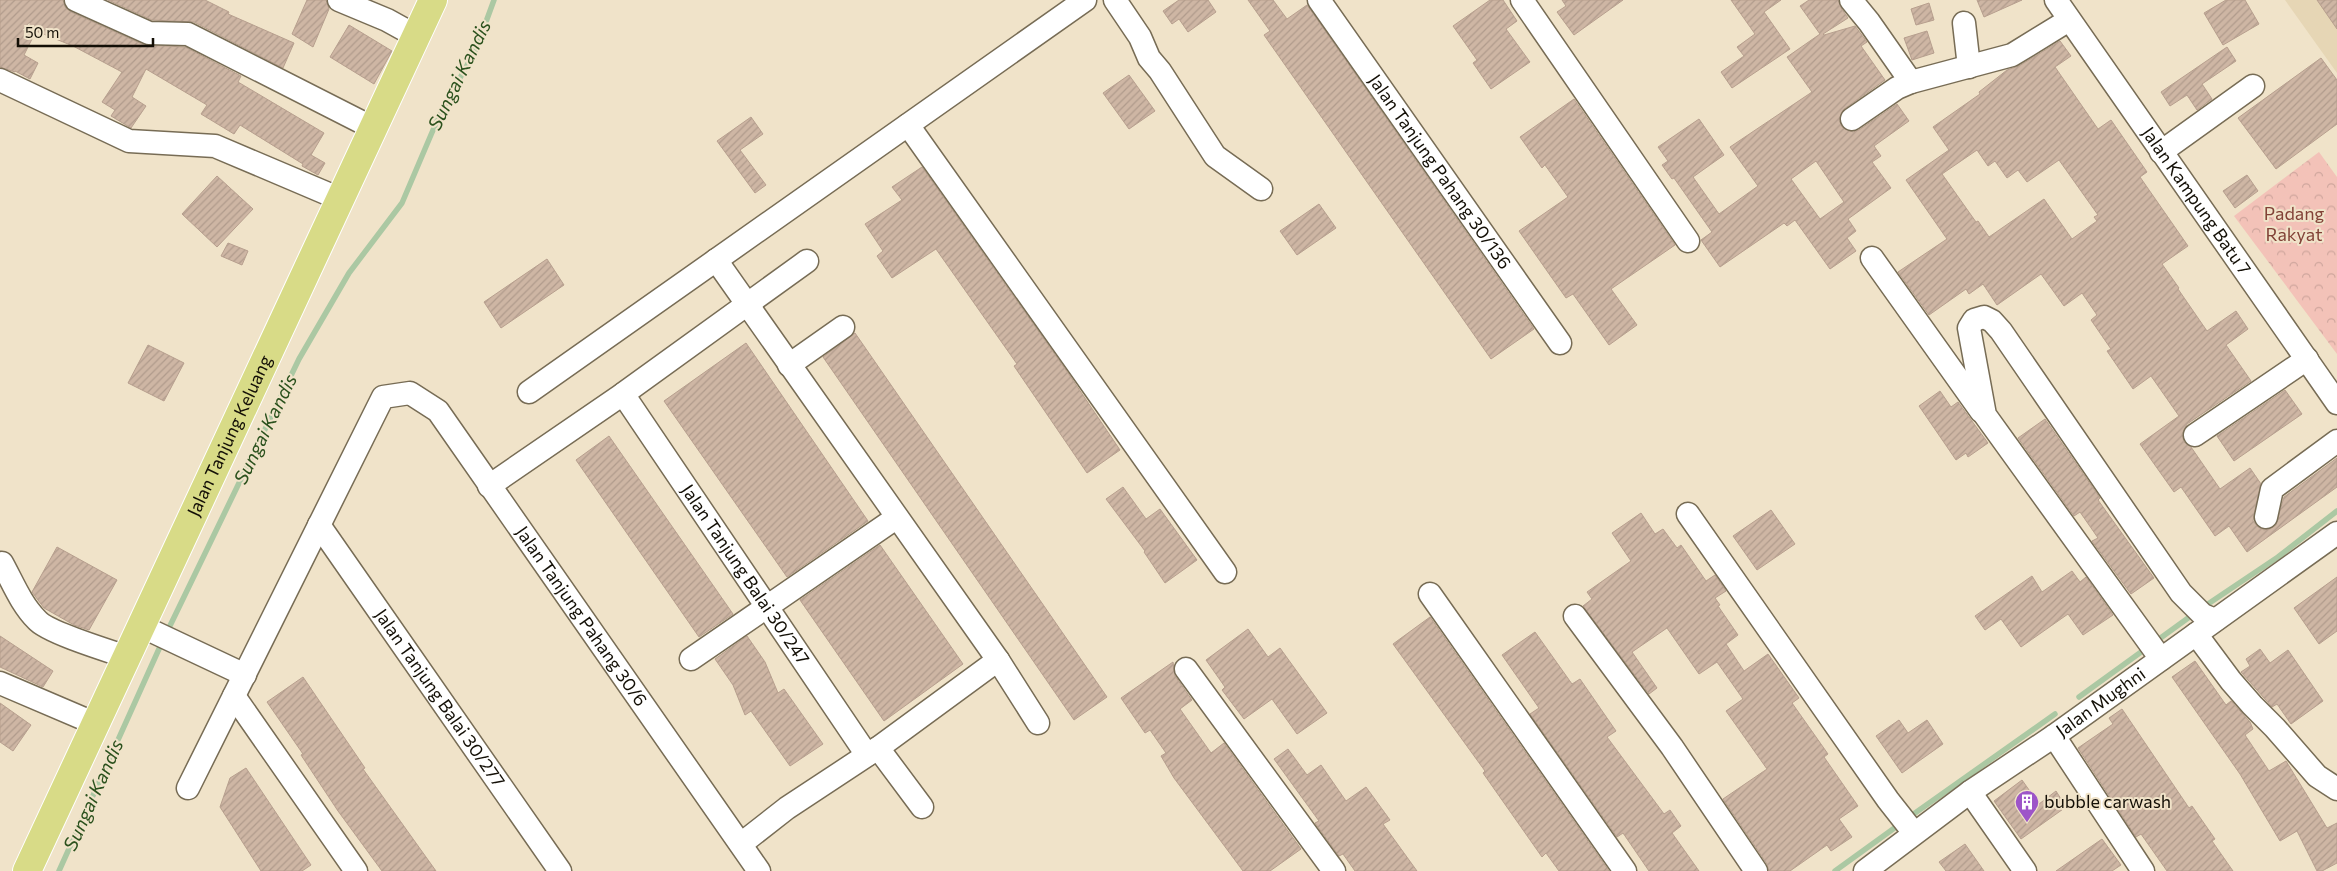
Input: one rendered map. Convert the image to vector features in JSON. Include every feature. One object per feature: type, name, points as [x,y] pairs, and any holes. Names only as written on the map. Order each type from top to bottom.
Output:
[{"type":"main road","name":"Jalan Tanjung Keluang","points":[[33,867],[126,658],[157,633],[326,193],[359,121],[433,0]]},
{"type":"street","points":[[76,0],[149,33],[188,34],[359,121]]},
{"type":"street","points":[[339,0],[387,20],[412,33]]},
{"type":"street","points":[[529,392],[1086,0]]},
{"type":"street","points":[[1115,0],[1140,37],[1149,58],[1160,71],[1215,156],[1261,189]]},
{"type":"street","name":"Jalan Tanjung Pahang 30/136","points":[[1319,0],[1560,343]]},
{"type":"street","points":[[1522,0],[1599,109],[1688,241]]},
{"type":"street","points":[[1851,0],[1870,22],[1911,82]]},
{"type":"street","name":"Jalan Kampung Batu 7","points":[[2056,0],[2160,152],[2337,403]]},
{"type":"street","points":[[1852,119],[1897,88],[1911,82],[2012,55],[2069,20]]},
{"type":"street","points":[[1964,23],[1969,67]]},
{"type":"street","points":[[0,80],[128,141],[215,146],[326,193]]},
{"type":"street","points":[[2160,152],[2253,86]]},
{"type":"street","points":[[908,125],[1225,572]]},
{"type":"street","points":[[1872,258],[2159,656]]},
{"type":"street","points":[[716,260],[896,518],[998,660],[1038,723]]},
{"type":"street","points":[[489,486],[623,394],[807,262]]},
{"type":"street","points":[[1984,415],[1969,328],[1974,320],[1984,317],[1992,321],[2000,331],[2202,619],[2230,681],[2252,706],[2276,728],[2317,776],[2337,789]]},
{"type":"street","points":[[789,365],[843,326]]},
{"type":"street","points":[[2194,435],[2307,359]]},
{"type":"street","name":"Jalan Tanjung Pahang 30/6","points":[[319,525],[383,396],[410,393],[438,410],[758,871]]},
{"type":"street","name":"Jalan Tanjung Balai 30/247","points":[[623,394],[766,607],[872,751],[922,806]]},
{"type":"street","points":[[2266,517],[2272,489],[2337,441]]},
{"type":"street","points":[[1688,514],[1888,800],[1914,833]]},
{"type":"street","points":[[691,659],[896,518]]},
{"type":"street","points":[[188,788],[319,525]]},
{"type":"street","name":"Jalan Tanjung Balai 30/277","points":[[319,525],[560,871]]},
{"type":"street","name":"Jalan Mughni","points":[[1865,871],[1970,792],[2054,736],[2159,656],[2202,619],[2337,533]]},
{"type":"street","points":[[2,564],[23,602],[38,622],[126,658]]},
{"type":"street","points":[[1430,594],[1625,871]]},
{"type":"street","points":[[1575,616],[1672,747],[1756,871]]},
{"type":"street","points":[[157,633],[244,675]]},
{"type":"street","points":[[741,844],[787,808],[872,751],[998,660]]},
{"type":"street","points":[[1186,669],[1334,871]]},
{"type":"street","points":[[0,683],[96,724]]},
{"type":"street","points":[[234,696],[356,871]]},
{"type":"street","name":"Jalan Mughni","points":[[2054,736],[2143,871]]},
{"type":"street","points":[[1970,792],[2025,871]]},
{"type":"shaded area","points":[[2285,0],[2337,0],[2337,73]]},
{"type":"green space","name":"Padang Rakyat","points":[[2319,152],[2337,177],[2337,354],[2234,216]]},
{"type":"building","points":[[0,0],[63,0],[65,7],[71,12],[144,45],[185,47],[241,76],[238,82],[324,133],[311,155],[325,163],[318,175],[240,125],[234,134],[201,114],[207,105],[146,69],[132,97],[146,106],[131,128],[111,116],[115,110],[102,102],[122,72],[73,46],[36,31],[24,55],[38,63],[30,79],[15,71],[0,67]]},
{"type":"building","points":[[108,0],[205,0],[229,12],[228,14],[294,43],[283,68],[194,22],[152,20]]},
{"type":"building","points":[[307,0],[326,0],[329,9],[313,47],[292,34]]},
{"type":"building","points":[[1179,0],[1208,0],[1216,12],[1188,32],[1179,19],[1172,24],[1163,11]]},
{"type":"building","points":[[1248,0],[1273,0],[1287,19],[1307,5],[1534,329],[1491,359],[1264,35],[1270,31]]},
{"type":"building","points":[[1490,0],[1503,0],[1517,21],[1506,29],[1530,62],[1491,89],[1473,63],[1477,60],[1453,26]]},
{"type":"building","points":[[1562,0],[1623,0],[1574,35],[1557,12],[1566,6]]},
{"type":"building","points":[[1731,0],[1781,0],[1764,12],[1790,49],[1732,88],[1721,72],[1744,56],[1737,47],[1755,34]]},
{"type":"building","points":[[1809,0],[1838,0],[1848,18],[1823,34],[1855,26],[1867,42],[1861,46],[1885,80],[1844,109],[1839,120],[1842,127],[1853,132],[1859,130],[1897,104],[1909,121],[1874,146],[1881,156],[1872,162],[1891,188],[1848,219],[1856,231],[1847,238],[1856,251],[1830,269],[1795,220],[1787,226],[1784,223],[1720,267],[1701,240],[1712,232],[1674,178],[1672,179],[1662,165],[1668,161],[1658,147],[1699,119],[1724,155],[1693,177],[1719,214],[1758,186],[1730,147],[1812,92],[1787,57],[1820,34],[1800,6]],"holes":[[[1816,161],[1844,202],[1820,219],[1791,179]]]},
{"type":"building","points":[[1977,0],[2022,0],[1984,17]]},
{"type":"building","points":[[2226,0],[2245,0],[2259,24],[2223,45],[2204,13]]},
{"type":"building","points":[[2317,0],[2337,0],[2337,29]]},
{"type":"building","points":[[1929,3],[1934,20],[1916,25],[1911,9]]},
{"type":"building","points":[[349,25],[392,51],[374,84],[330,57]]},
{"type":"building","points":[[1927,31],[1934,53],[1912,60],[1904,38]]},
{"type":"building","points":[[2060,41],[2071,56],[2055,67],[2098,129],[2111,120],[2147,172],[2140,177],[2188,246],[2162,264],[2178,289],[2207,331],[2236,311],[2248,329],[2226,345],[2251,381],[2187,424],[2182,434],[2184,442],[2191,447],[2220,489],[2250,468],[2261,484],[2253,521],[2264,530],[2270,529],[2276,525],[2284,497],[2337,458],[2337,487],[2247,552],[2229,526],[2215,536],[2181,487],[2174,492],[2140,444],[2179,416],[2151,376],[2133,389],[2107,351],[2111,349],[2091,320],[2097,315],[2082,293],[2064,306],[2041,274],[1997,305],[1983,284],[1969,294],[1966,289],[1929,315],[1898,272],[1947,239],[1906,180],[1949,150],[1933,127],[1980,94],[1979,92],[2007,70],[2019,66]],"holes":[[[1977,150],[1988,166],[1995,161],[2007,178],[2018,170],[2027,182],[2059,160],[2098,215],[2094,217],[2097,221],[2072,239],[2044,199],[1989,237],[1942,174]]]},
{"type":"building","points":[[2227,47],[2236,61],[2202,84],[2212,99],[2197,110],[2187,95],[2170,106],[2161,92]]},
{"type":"building","points":[[2321,58],[2337,80],[2337,124],[2276,169],[2238,118]]},
{"type":"building","points":[[1129,75],[1155,111],[1129,129],[1103,93]]},
{"type":"building","points":[[1574,99],[1675,245],[1611,289],[1637,325],[1609,345],[1573,294],[1566,298],[1519,231],[1568,197],[1545,165],[1542,168],[1520,137]]},
{"type":"building","points":[[751,117],[763,134],[740,150],[766,185],[755,193],[717,141]]},
{"type":"building","points":[[922,167],[1068,373],[1120,450],[1087,473],[1014,366],[1017,364],[936,249],[892,278],[877,256],[883,251],[865,224],[902,200],[892,187]]},
{"type":"building","points":[[2247,175],[2258,191],[2235,208],[2223,191]]},
{"type":"building","points":[[217,176],[253,209],[217,247],[182,214]]},
{"type":"building","points":[[1319,204],[1336,228],[1297,255],[1280,231]]},
{"type":"building","points":[[228,243],[248,251],[242,265],[221,256]]},
{"type":"building","points":[[547,259],[564,285],[501,328],[484,302]]},
{"type":"building","points":[[855,333],[1107,697],[1074,720],[823,357]]},
{"type":"building","points":[[746,343],[868,521],[787,577],[664,401]]},
{"type":"building","points":[[148,345],[184,363],[164,401],[128,383]]},
{"type":"building","points":[[2285,390],[2302,414],[2234,461],[2217,436]]},
{"type":"building","points":[[1940,391],[1951,407],[1958,402],[1988,443],[1968,457],[1966,453],[1956,460],[1919,406]]},
{"type":"building","points":[[2045,419],[2100,498],[2098,500],[2154,578],[2131,594],[2092,541],[2098,538],[2080,512],[2074,516],[2018,438]]},
{"type":"building","points":[[609,436],[733,614],[699,637],[576,460]]},
{"type":"building","points":[[1123,487],[1146,519],[1160,509],[1197,560],[1165,583],[1145,551],[1106,499]]},
{"type":"building","points":[[1771,510],[1795,544],[1757,570],[1733,536]]},
{"type":"building","points":[[1641,513],[1655,534],[1663,529],[1677,548],[1681,545],[1706,581],[1715,575],[1726,591],[1715,598],[1720,605],[1718,606],[1738,635],[1726,644],[1744,671],[1768,654],[1799,698],[1792,703],[1828,754],[1824,757],[1858,806],[1839,819],[1852,837],[1831,851],[1827,845],[1790,871],[1769,871],[1767,864],[1723,799],[1767,769],[1726,711],[1743,699],[1717,662],[1699,674],[1667,628],[1632,652],[1657,688],[1649,694],[1583,606],[1592,599],[1587,592],[1631,561],[1612,533]]},
{"type":"building","points":[[880,545],[963,664],[884,721],[800,600]]},
{"type":"building","points":[[57,547],[117,580],[89,630],[74,625],[44,608],[32,592]]},
{"type":"building","points":[[2072,571],[2080,582],[2086,577],[2113,615],[2083,635],[2068,614],[2021,647],[2001,619],[1985,630],[1975,616],[2032,576],[2042,592]]},
{"type":"building","points":[[2337,577],[2337,631],[2319,644],[2294,608]]},
{"type":"building","points":[[1430,617],[1609,871],[1559,871],[1546,853],[1542,857],[1483,773],[1485,771],[1393,644]]},
{"type":"building","points":[[1248,629],[1268,657],[1280,648],[1327,713],[1297,734],[1272,699],[1244,719],[1222,690],[1225,687],[1206,660]]},
{"type":"building","points":[[1535,632],[1572,684],[1580,679],[1616,731],[1607,737],[1664,814],[1670,810],[1681,826],[1672,833],[1699,871],[1649,871],[1623,833],[1617,837],[1530,714],[1539,708],[1502,655]]},
{"type":"building","points":[[0,636],[53,671],[43,687],[0,667]]},
{"type":"building","points":[[747,636],[765,662],[778,693],[784,689],[823,744],[790,766],[751,711],[745,715],[733,685],[715,659]]},
{"type":"building","points":[[2260,649],[2270,663],[2288,650],[2323,701],[2291,724],[2277,704],[2272,707],[2241,672],[2250,666],[2246,659]]},
{"type":"building","points":[[2195,661],[2226,705],[2231,701],[2250,722],[2253,729],[2245,735],[2269,771],[2286,761],[2327,828],[2337,823],[2337,863],[2322,871],[2317,871],[2297,831],[2280,841],[2240,774],[2172,677]]},
{"type":"building","points":[[1173,662],[1175,676],[1192,700],[1180,709],[1211,753],[1224,743],[1301,849],[1270,871],[1243,871],[1174,778],[1161,756],[1166,753],[1150,730],[1145,733],[1121,698]]},
{"type":"building","points":[[303,677],[365,768],[363,769],[436,871],[382,871],[338,811],[301,755],[303,754],[267,702]]},
{"type":"building","points":[[0,703],[31,725],[13,751],[0,742]]},
{"type":"building","points":[[2122,709],[2189,808],[2192,806],[2215,839],[2212,841],[2233,871],[2167,871],[2141,834],[2136,837],[2078,748],[2113,724],[2109,718]]},
{"type":"building","points":[[1899,720],[1908,733],[1927,720],[1943,744],[1902,773],[1876,736]]},
{"type":"building","points":[[1288,749],[1307,775],[1321,765],[1346,801],[1366,787],[1390,820],[1383,824],[1417,871],[1355,871],[1343,854],[1339,856],[1315,823],[1319,821],[1274,759]]},
{"type":"building","points":[[246,768],[311,865],[302,871],[261,871],[220,807],[230,778]]},
{"type":"building","name":"bubble carwash","points":[[2022,780],[2039,804],[2056,791],[2066,807],[2021,839],[1994,801]]},
{"type":"building","points":[[2102,839],[2121,865],[2112,871],[2056,871]]},
{"type":"building","points":[[1965,844],[1984,871],[1946,871],[1939,862]]},
{"type":"waterway","name":"Sungai Kandis","points":[[167,632],[299,359],[349,273],[402,203],[439,116],[476,49],[494,0]]},
{"type":"waterway","points":[[2202,608],[2278,557],[2337,511]]},
{"type":"waterway","points":[[2155,642],[2195,613]]},
{"type":"waterway","name":"Sungai Kandis","points":[[59,871],[163,640]]},
{"type":"waterway","points":[[2079,697],[2148,647]]},
{"type":"waterway","points":[[1908,818],[2055,714]]},
{"type":"waterway","points":[[1835,871],[1900,824]]},
{"type":"place","name":"bubble carwash","points":[[2027,823]]}]
